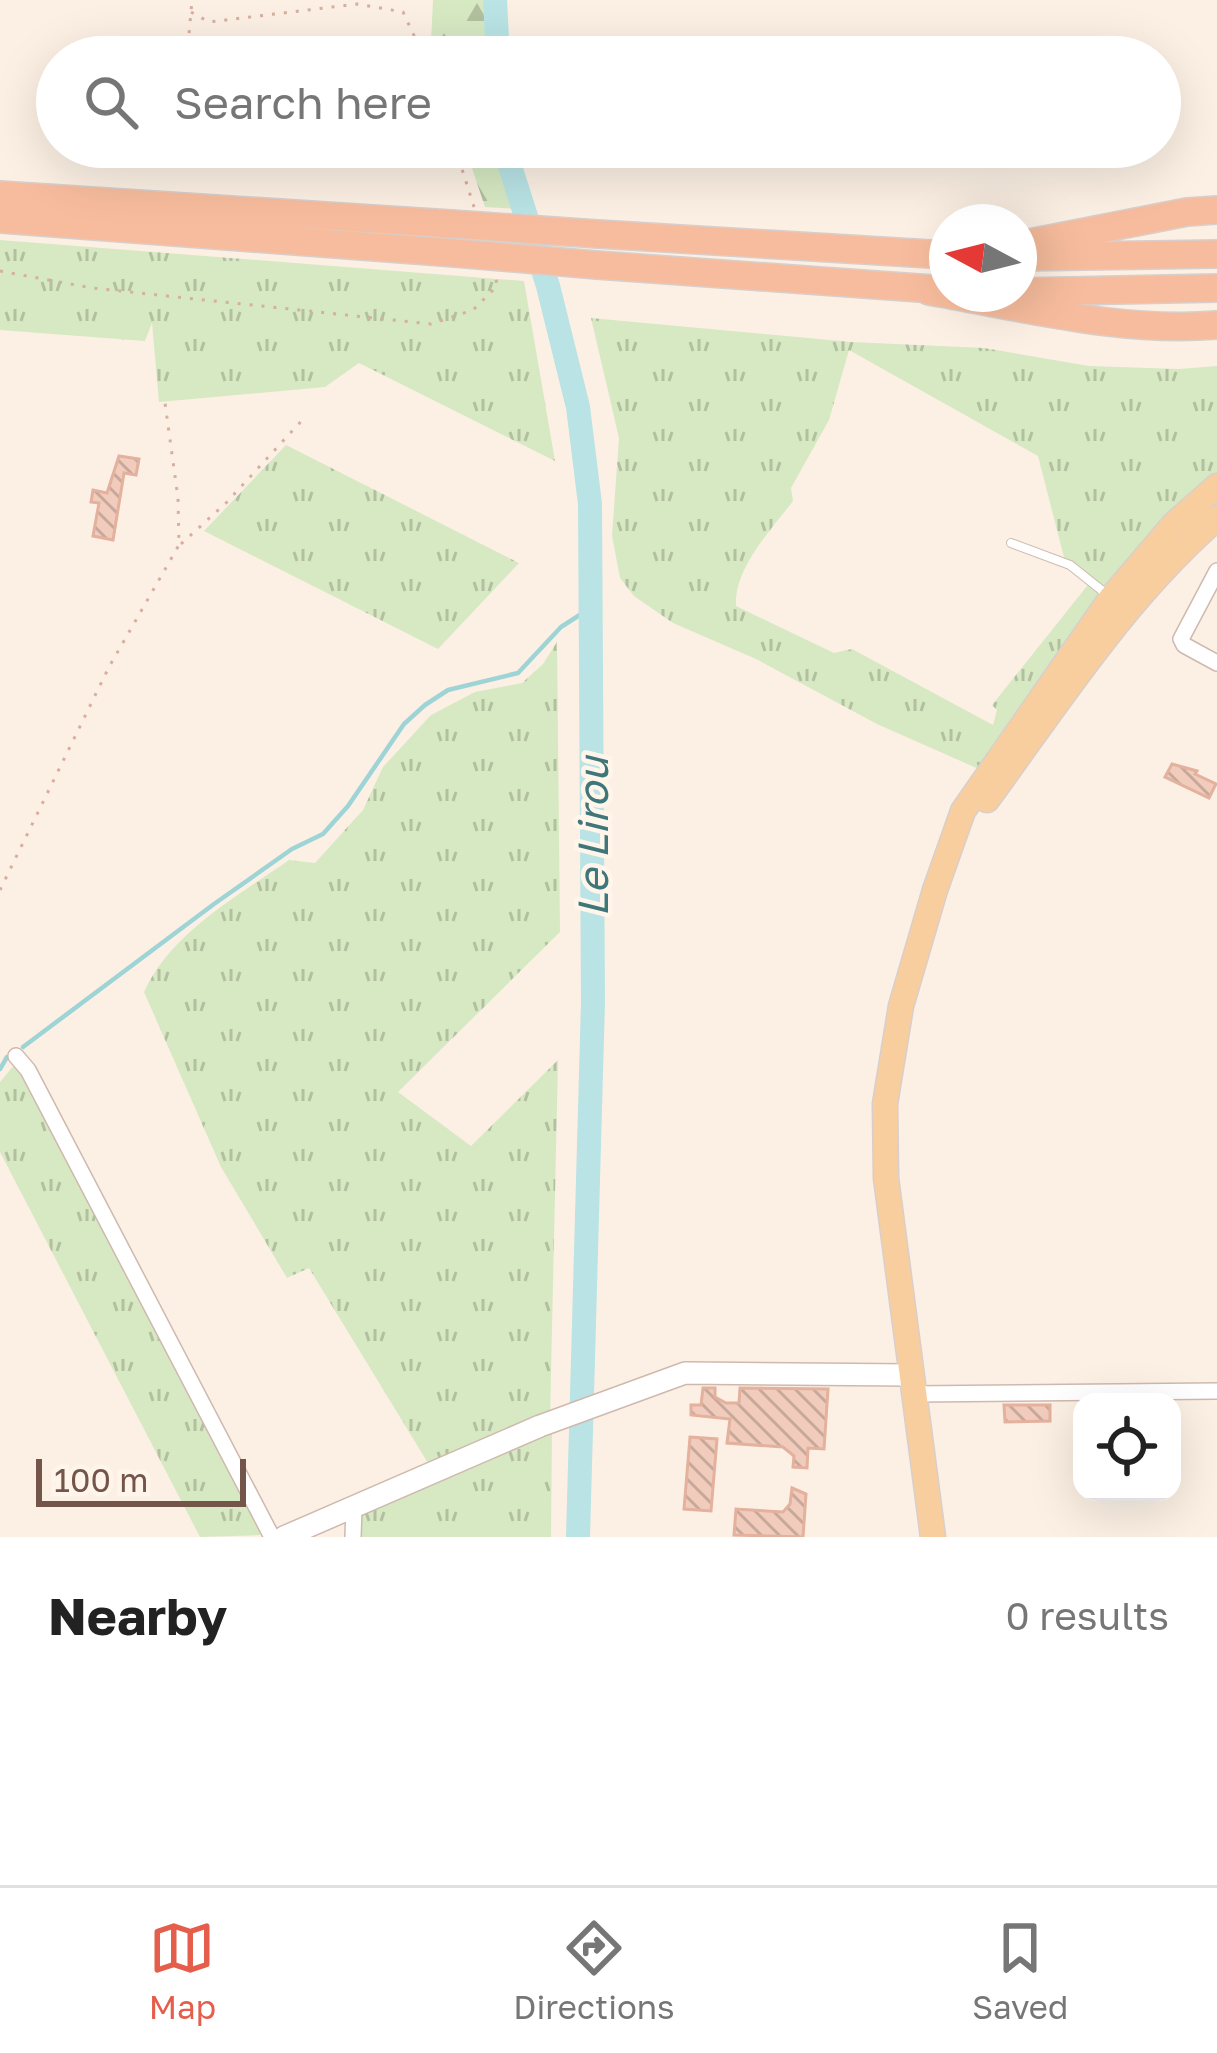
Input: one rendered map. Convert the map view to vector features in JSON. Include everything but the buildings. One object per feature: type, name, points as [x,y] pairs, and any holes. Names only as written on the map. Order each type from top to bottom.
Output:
[{"type":"highway","points":[[0,194],[463,216],[598,234],[929,253]]},
{"type":"highway","points":[[1037,241],[1217,210]]},
{"type":"highway","points":[[0,219],[929,289]]},
{"type":"highway","points":[[1037,257],[1217,254]]},
{"type":"highway","points":[[1037,292],[1217,288]]},
{"type":"highway","points":[[1037,309],[1082,318],[1217,325]]},
{"type":"main road","points":[[933,1537],[886,1178],[885,1104],[901,1006],[934,890],[963,811],[1112,598],[1174,524],[1217,486]]},
{"type":"main road","points":[[934,890],[987,800],[1098,648],[1169,563],[1217,518]]},
{"type":"street","points":[[1217,571],[1181,639],[1217,662]]},
{"type":"street","points":[[16,1056],[28,1070],[272,1537]]},
{"type":"street","points":[[284,1537],[540,1426],[685,1373],[1217,1391]]},
{"type":"street","points":[[353,1537],[354,1508]]},
{"type":"lane","points":[[1011,543],[1070,565],[1112,598]]},
{"type":"path","points":[[189,36],[193,0]]},
{"type":"path","points":[[191,12],[209,22],[357,4],[403,12],[414,36]]},
{"type":"path","points":[[457,168],[463,216]]},
{"type":"path","points":[[0,272],[92,288],[431,324],[473,310],[497,286],[495,268]]},
{"type":"path","points":[[164,403],[178,498],[179,545]]},
{"type":"path","points":[[0,890],[109,667],[179,545],[227,502],[305,418]]},
{"type":"green space","points":[[433,0],[488,0],[490,36],[431,36]]},
{"type":"green space","points":[[472,168],[505,168],[516,209],[485,207]]},
{"type":"green space","points":[[0,240],[524,281],[555,461],[359,363],[325,387],[159,402],[152,323],[145,341],[0,330]]},
{"type":"green space","points":[[591,318],[851,342],[984,348],[1089,366],[1217,366],[1217,481],[981,770],[673,623],[634,596],[620,578],[612,536],[619,438]],"holes":[[[849,350],[1038,456],[1066,565],[1091,581],[992,705],[997,710],[993,725],[852,649],[834,653],[736,606],[747,564],[793,501],[791,488],[829,420]]]},
{"type":"green space","points":[[286,445],[519,563],[438,649],[204,531]]},
{"type":"green space","points":[[557,642],[560,932],[398,1092],[471,1146],[558,1060],[550,1418],[431,1468],[309,1268],[287,1278],[221,1167],[144,992],[171,951],[208,917],[289,860],[315,863],[363,810],[383,767],[431,715],[475,692],[522,683],[543,664]]},
{"type":"green space","points":[[15,1064],[259,1518],[260,1535],[200,1537],[0,1152],[0,1082]]},
{"type":"green space","points":[[552,1432],[551,1537],[358,1537],[359,1512]]},
{"type":"waterway","name":"Le Lirou","points":[[495,0],[497,36]]},
{"type":"waterway","name":"Le Lirou","points":[[511,168],[548,286],[578,407],[590,504],[593,1002],[578,1537]]},
{"type":"waterway","points":[[23,1047],[214,904],[292,849],[323,834],[404,724],[425,705],[448,690],[518,673],[561,627],[589,609]]},
{"type":"waterway","points":[[0,1069],[7,1057]]}]
